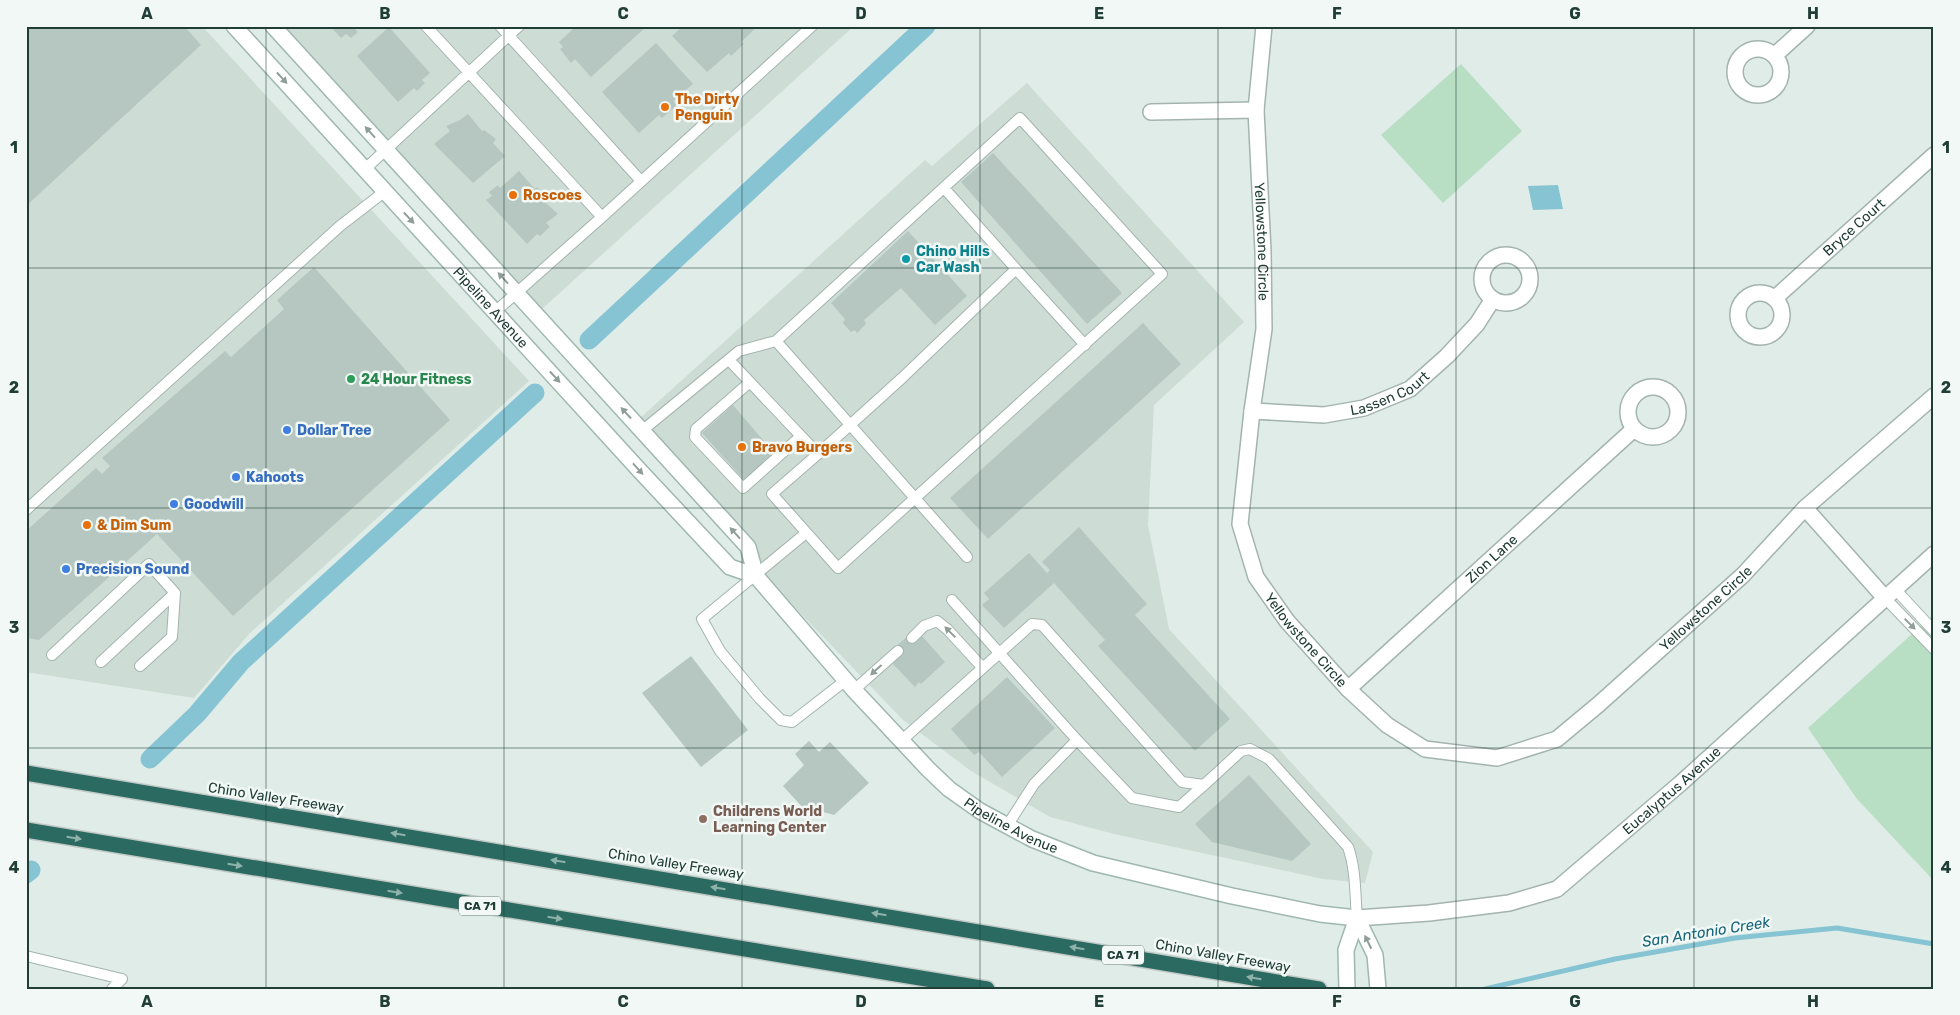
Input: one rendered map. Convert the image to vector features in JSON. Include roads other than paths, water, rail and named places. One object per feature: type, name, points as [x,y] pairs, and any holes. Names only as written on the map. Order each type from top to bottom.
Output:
[{"type":"highway","name":"Chino Valley Freeway","points":[[26,773],[1319,989]]},
{"type":"highway","name":"CA 71","points":[[26,830],[987,989]]},
{"type":"street","name":"Pipeline Avenue","points":[[234,26],[384,192],[496,311],[730,567],[756,576]]},
{"type":"street","name":"Pipeline Avenue","points":[[273,26],[748,547],[756,576],[901,741],[950,788],[980,811],[1007,826],[1060,851],[1093,863],[1252,900],[1320,914],[1357,918]]},
{"type":"street","name":"Yellowstone Circle","points":[[1264,26],[1256,110],[1263,251],[1264,329],[1252,411],[1240,524],[1256,577],[1287,621],[1348,689],[1387,724],[1425,748],[1497,758],[1556,739],[1599,704],[1743,575],[1805,508],[1934,396]]},
{"type":"street","points":[[1775,55],[1807,26]]},
{"type":"street","points":[[1151,112],[1256,110]]},
{"type":"street","name":"Bryce Court","points":[[1775,298],[1934,156]]},
{"type":"street","name":"Lassen Court","points":[[1252,411],[1324,414],[1364,408],[1410,388],[1447,356],[1471,330],[1493,299]]},
{"type":"street","name":"Zion Lane","points":[[1348,689],[1634,429]]},
{"type":"street","points":[[1805,508],[1890,593]]},
{"type":"street","name":"Eucalyptus Avenue","points":[[1357,918],[1429,913],[1509,903],[1557,889],[1681,783],[1934,554]]},
{"type":"street","points":[[1347,989],[1346,950],[1357,918]]},
{"type":"street","points":[[1357,918],[1375,956],[1378,989]]},
{"type":"lane","points":[[426,26],[602,217]]},
{"type":"lane","points":[[500,26],[641,181]]},
{"type":"lane","points":[[364,170],[519,26]]},
{"type":"lane","points":[[496,311],[812,26]]},
{"type":"lane","points":[[643,430],[739,351],[776,341],[1020,118],[1162,274],[838,568],[772,494],[902,378],[1016,269]]},
{"type":"lane","points":[[944,188],[1085,345]]},
{"type":"lane","points":[[26,510],[340,226],[384,192]]},
{"type":"lane","points":[[776,341],[967,558]]},
{"type":"lane","points":[[729,360],[818,454]]},
{"type":"lane","points":[[750,382],[696,429],[695,437],[743,488],[801,436]]},
{"type":"lane","points":[[806,533],[702,619],[720,651],[760,699],[781,720],[792,722],[850,685],[898,651]]},
{"type":"lane","points":[[52,655],[149,564],[175,593],[172,636],[140,666]]},
{"type":"lane","points":[[101,662],[175,593]]},
{"type":"lane","points":[[1890,593],[1934,631]]},
{"type":"lane","points":[[1890,593],[1934,649]]},
{"type":"lane","points":[[952,600],[1077,740],[1132,798],[1179,807],[1241,750],[1250,748],[1269,759],[1348,847],[1351,855],[1357,918]]},
{"type":"lane","points":[[912,638],[924,626],[937,621],[947,629],[982,667]]},
{"type":"lane","points":[[901,741],[1032,624],[1042,625],[1182,782],[1204,786]]},
{"type":"lane","points":[[1007,826],[1034,784],[1077,740]]},
{"type":"lane","points":[[26,956],[122,979],[112,989]]},
{"type":"water","points":[[1558,185],[1563,209],[1533,210],[1528,186]]},
{"type":"waterway","points":[[589,340],[926,26]]},
{"type":"waterway","points":[[150,759],[197,714],[241,662],[535,393]]},
{"type":"waterway","points":[[26,874],[31,870]]},
{"type":"waterway","name":"San Antonio Creek","points":[[1485,989],[1615,959],[1735,938],[1837,928],[1934,944]]},
{"type":"place","name":"The Dirty Penguin","points":[[665,107]]},
{"type":"place","name":"Roscoes","points":[[513,195]]},
{"type":"place","name":"Chino Hills Car Wash","points":[[906,259]]},
{"type":"place","name":"24 Hour Fitness","points":[[351,379]]},
{"type":"place","name":"Dollar Tree","points":[[287,430]]},
{"type":"place","name":"Bravo Burgers","points":[[742,447]]},
{"type":"place","name":"Kahoots","points":[[236,477]]},
{"type":"place","name":"Goodwill","points":[[174,504]]},
{"type":"place","name":"& Dim Sum","points":[[87,525]]},
{"type":"place","name":"Precision Sound","points":[[66,569]]},
{"type":"place","name":"Childrens World Learning Center","points":[[703,819]]}]
